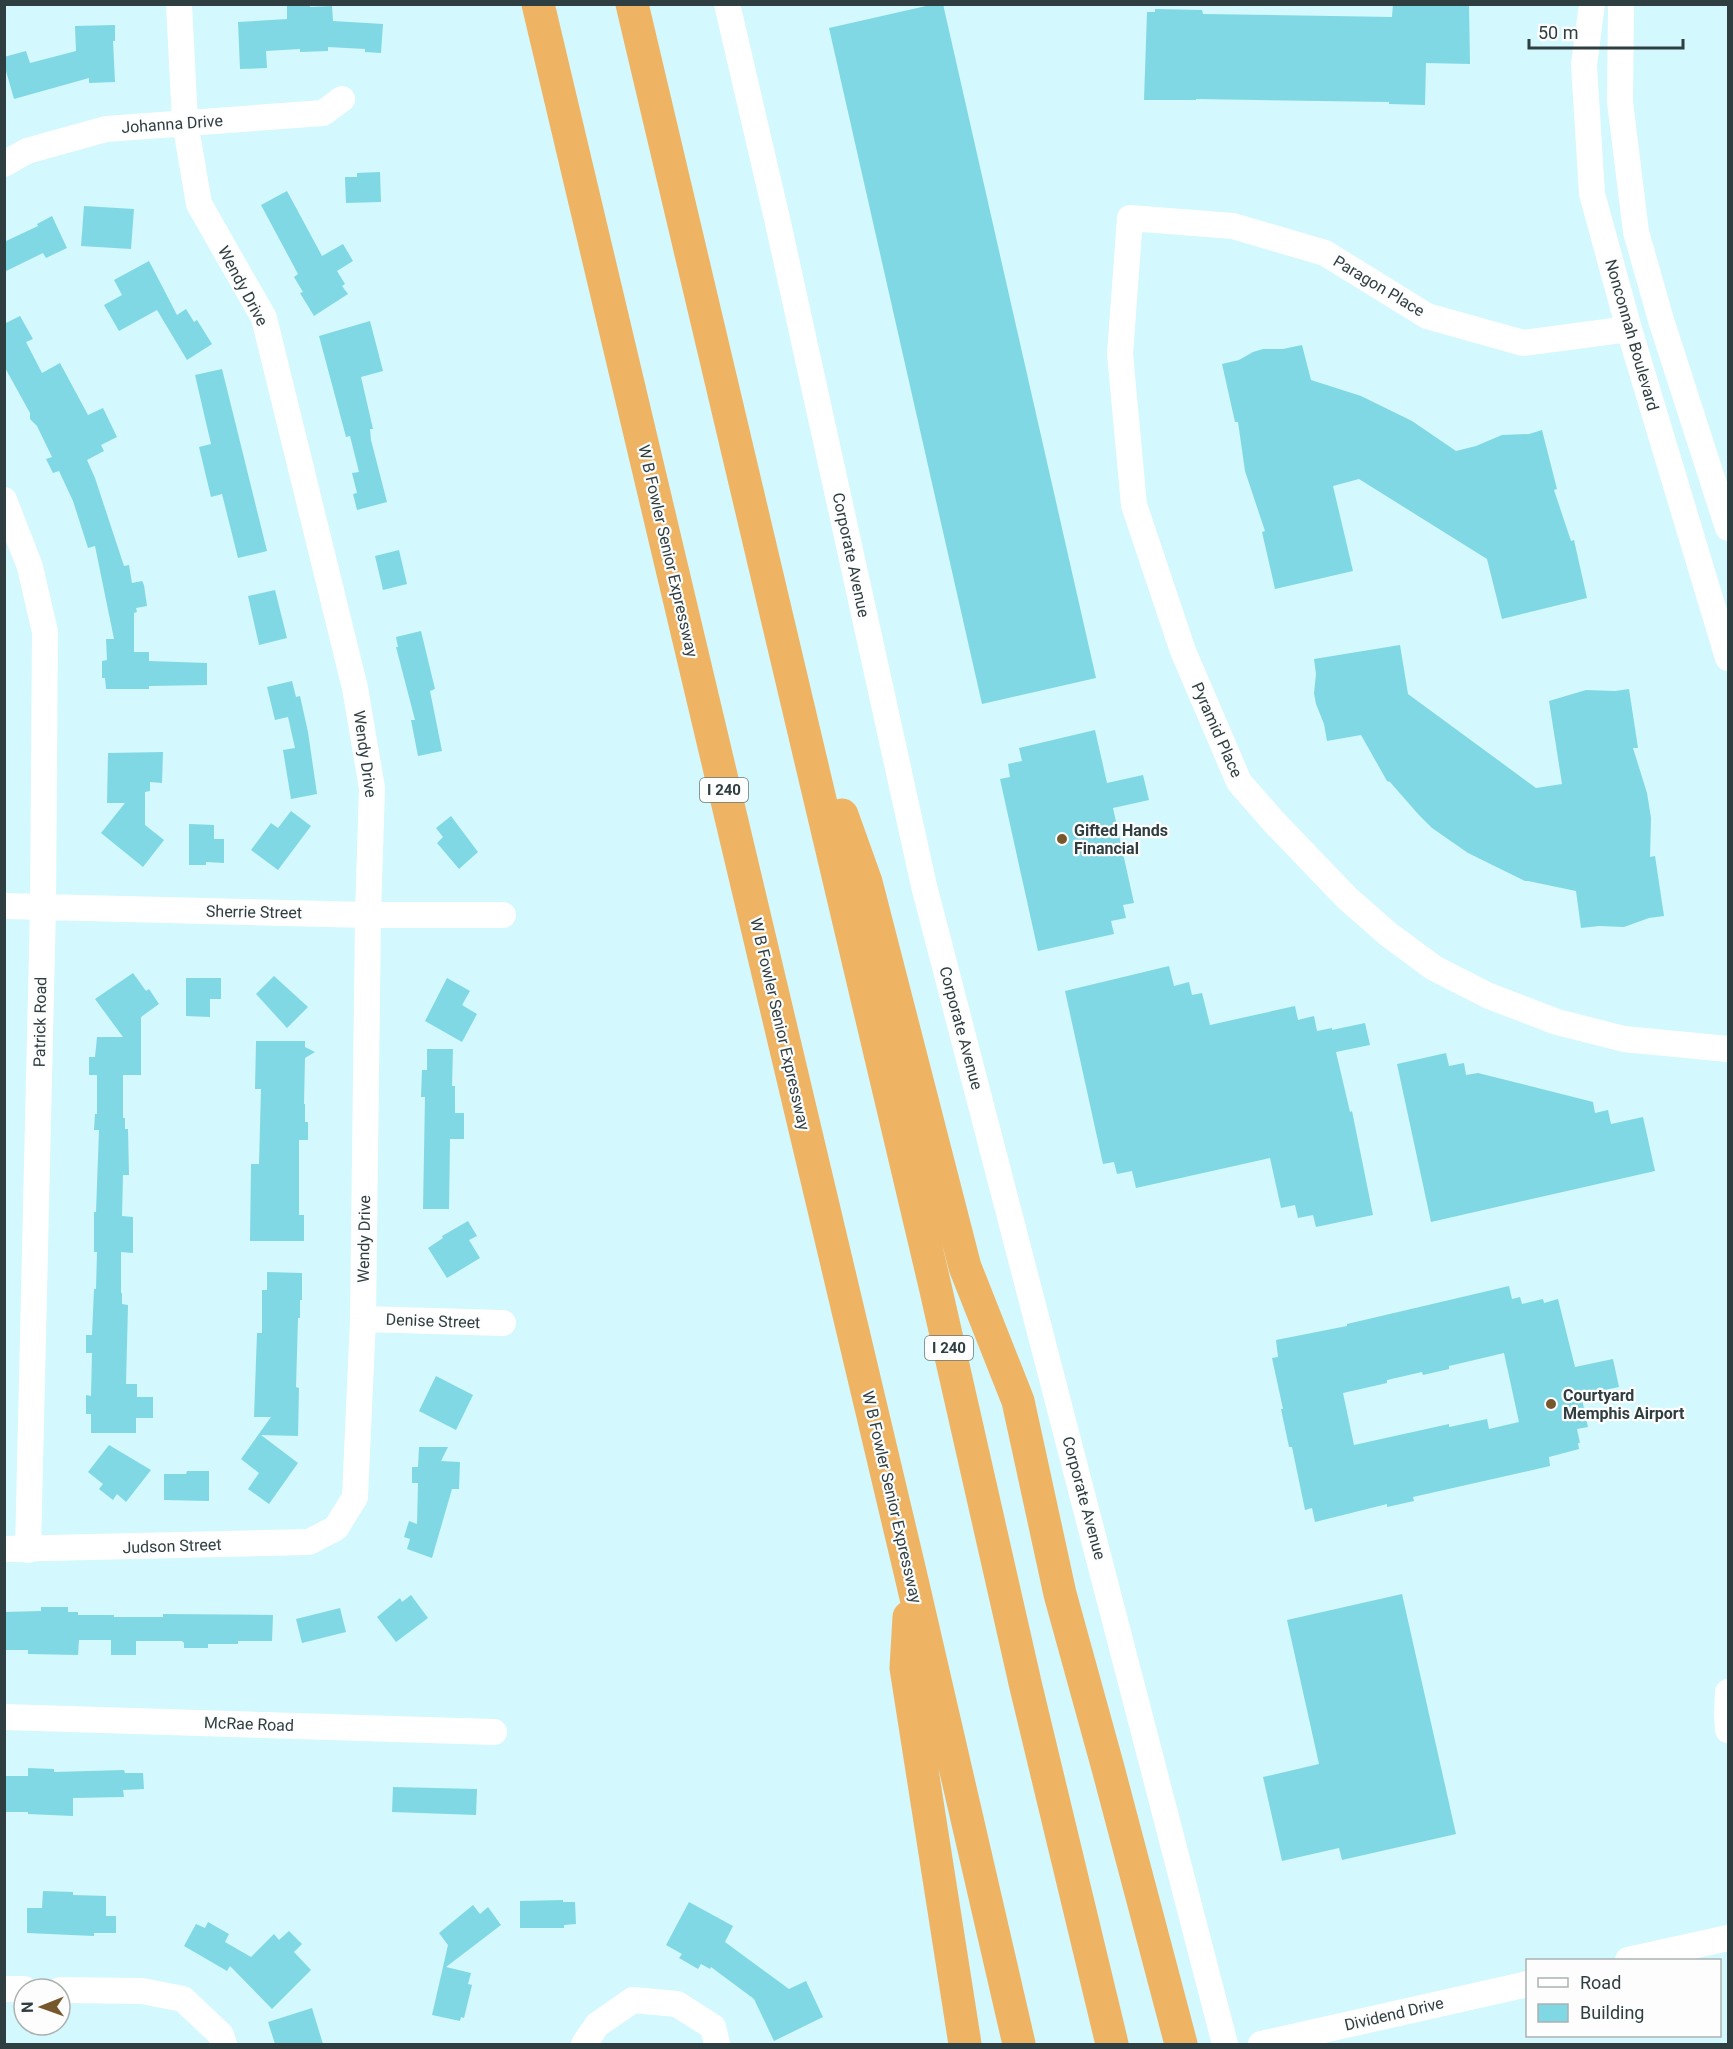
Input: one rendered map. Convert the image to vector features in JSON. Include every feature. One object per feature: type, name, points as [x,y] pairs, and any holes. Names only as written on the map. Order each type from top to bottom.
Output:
[{"type":"highway","name":"W B Fowler Senior Expressway","points":[[538,4],[911,1576],[1019,2044]]},
{"type":"highway","name":"I 240","points":[[632,4],[1112,2044]]},
{"type":"highway","points":[[784,652],[866,882],[965,1267],[1018,1401],[1060,1594],[1181,2044]]},
{"type":"highway","points":[[911,1576],[906,1668],[965,2044]]},
{"type":"street","name":"Wendy Drive","points":[[179,4],[186,122],[199,204],[264,318],[355,688],[372,788],[368,915],[363,1319],[355,1497],[336,1528]]},
{"type":"street","name":"Corporate Avenue","points":[[727,4],[778,223],[924,886],[1226,2044]]},
{"type":"street","name":"Nonconnah Boulevard","points":[[1592,4],[1584,65],[1592,194],[1629,329],[1728,658]]},
{"type":"street","name":"Nonconnah Boulevard","points":[[1621,4],[1620,102],[1636,232],[1661,320],[1728,528]]},
{"type":"street","name":"Johanna Drive","points":[[4,164],[27,151],[106,129],[323,113],[342,99]]},
{"type":"street","name":"Paragon Place","points":[[1130,218],[1233,226],[1325,254],[1427,316],[1523,343],[1629,329]]},
{"type":"street","name":"Pyramid Place","points":[[1130,218],[1120,354],[1134,505],[1183,651],[1239,782],[1347,898],[1388,934],[1434,968],[1489,996],[1557,1022],[1624,1040],[1728,1048]]},
{"type":"street","name":"Patrick Road","points":[[4,500],[30,567],[45,632],[43,907],[16,1550]]},
{"type":"street","name":"Sherrie Street","points":[[4,906],[368,915],[503,915]]},
{"type":"street","name":"Denise Street","points":[[363,1319],[503,1323]]},
{"type":"street","name":"Judson Street","points":[[16,1550],[309,1542],[336,1528]]},
{"type":"street","points":[[1728,1692],[1728,1730]]},
{"type":"street","name":"McRae Road","points":[[4,1717],[494,1732]]},
{"type":"street","points":[[1633,1959],[1728,1938]]},
{"type":"street","name":"Dividend Drive","points":[[1261,2044],[1526,1984]]},
{"type":"street","points":[[72,1990],[142,1991],[183,1999],[221,2035],[224,2044]]},
{"type":"street","points":[[584,2044],[597,2025],[633,2000],[677,2004],[713,2027],[717,2044]]},
{"type":"building","points":[[287,4],[310,4],[310,7],[332,6],[333,21],[383,24],[381,53],[365,52],[365,49],[328,47],[328,51],[300,52],[300,49],[266,51],[267,68],[240,69],[238,22],[287,19]]},
{"type":"building","points":[[943,4],[1096,678],[982,704],[829,28]]},
{"type":"building","points":[[1393,4],[1469,4],[1470,64],[1426,63],[1425,105],[1389,104],[1389,102],[1144,100],[1147,12],[1155,12],[1155,9],[1202,10],[1203,14],[1392,17]]},
{"type":"building","points":[[115,25],[115,41],[113,41],[115,82],[89,83],[89,78],[14,99],[4,57],[26,51],[30,63],[76,51],[75,26]]},
{"type":"building","points":[[380,172],[381,202],[346,203],[345,177],[357,177],[357,173]]},
{"type":"building","points":[[287,191],[322,256],[343,244],[353,261],[337,271],[345,284],[342,286],[348,294],[314,316],[300,293],[303,292],[294,277],[298,274],[261,205]]},
{"type":"building","points":[[84,206],[134,209],[131,249],[81,246]]},
{"type":"building","points":[[52,216],[67,248],[46,258],[43,253],[4,272],[4,242],[38,226],[37,224]]},
{"type":"building","points":[[149,261],[177,315],[186,309],[194,322],[197,320],[212,344],[187,360],[157,310],[119,331],[104,305],[122,295],[114,280]]},
{"type":"building","points":[[20,316],[33,339],[26,342],[42,373],[60,363],[88,415],[103,408],[117,437],[101,445],[104,451],[87,460],[124,566],[129,565],[132,583],[142,581],[144,585],[147,606],[136,608],[137,612],[134,613],[134,652],[149,652],[149,661],[207,663],[207,685],[106,689],[105,678],[102,678],[102,661],[107,660],[106,639],[114,639],[95,546],[88,548],[73,501],[59,471],[53,473],[46,459],[52,457],[4,366],[4,324]]},
{"type":"building","points":[[370,321],[383,371],[361,377],[373,429],[370,429],[371,440],[387,502],[357,510],[353,494],[357,493],[352,473],[359,472],[350,436],[346,437],[319,336]]},
{"type":"building","points":[[1302,345],[1311,380],[1361,396],[1412,421],[1456,451],[1476,446],[1502,435],[1529,434],[1542,430],[1557,489],[1554,490],[1571,541],[1574,540],[1587,598],[1502,619],[1487,559],[1359,479],[1333,486],[1353,571],[1275,589],[1262,532],[1265,531],[1245,471],[1238,422],[1235,422],[1222,364],[1239,360],[1263,349],[1283,349]]},
{"type":"building","points":[[222,369],[267,551],[238,558],[222,494],[211,497],[199,447],[211,444],[195,375]]},
{"type":"building","points":[[399,550],[407,584],[383,590],[375,556]]},
{"type":"building","points":[[275,590],[287,638],[259,645],[248,596]]},
{"type":"building","points":[[421,631],[435,689],[430,691],[442,751],[418,756],[411,720],[415,720],[396,647],[398,647],[396,637]]},
{"type":"building","points":[[1400,645],[1408,694],[1536,788],[1562,784],[1549,701],[1586,690],[1629,689],[1638,748],[1633,748],[1647,793],[1651,818],[1650,857],[1655,856],[1664,916],[1649,918],[1624,927],[1581,928],[1576,891],[1525,881],[1468,853],[1432,828],[1387,781],[1361,735],[1327,741],[1314,693],[1316,674],[1314,659]]},
{"type":"building","points":[[292,681],[296,697],[300,696],[308,732],[317,794],[291,799],[283,750],[295,748],[288,717],[275,720],[267,687]]},
{"type":"building","points":[[1095,730],[1107,783],[1143,775],[1149,800],[1113,808],[1134,903],[1123,905],[1126,918],[1111,921],[1114,934],[1038,951],[1000,779],[1010,777],[1008,764],[1022,761],[1019,748]]},
{"type":"building","points":[[163,752],[162,783],[150,782],[150,791],[145,792],[145,825],[164,840],[143,867],[101,833],[125,803],[107,803],[108,753]]},
{"type":"building","points":[[291,811],[311,826],[278,870],[251,850],[271,823],[278,828]]},
{"type":"building","points":[[451,816],[478,852],[459,869],[437,843],[443,837],[436,828]]},
{"type":"building","points":[[189,824],[214,825],[214,839],[224,839],[224,863],[206,862],[206,865],[189,865]]},
{"type":"building","points":[[1169,966],[1174,986],[1189,982],[1192,995],[1202,993],[1210,1025],[1295,1006],[1298,1020],[1314,1016],[1317,1031],[1365,1023],[1370,1045],[1336,1052],[1350,1112],[1352,1111],[1373,1215],[1316,1227],[1313,1215],[1298,1218],[1295,1205],[1281,1208],[1270,1158],[1136,1188],[1132,1171],[1117,1174],[1114,1162],[1103,1164],[1065,991]]},
{"type":"building","points":[[133,973],[146,991],[149,989],[159,1004],[141,1017],[141,1075],[123,1075],[123,1118],[125,1118],[125,1129],[128,1129],[129,1175],[123,1175],[122,1216],[133,1217],[133,1253],[121,1252],[121,1293],[122,1304],[128,1305],[126,1384],[137,1384],[137,1397],[153,1397],[153,1418],[136,1418],[136,1433],[91,1433],[91,1414],[86,1414],[86,1395],[91,1396],[92,1353],[86,1353],[86,1335],[92,1335],[94,1289],[96,1289],[97,1252],[94,1252],[94,1212],[96,1212],[99,1130],[94,1130],[95,1114],[97,1114],[97,1075],[89,1075],[89,1057],[95,1057],[97,1037],[123,1037],[95,999]]},
{"type":"building","points":[[274,976],[308,1007],[287,1028],[256,994]]},
{"type":"building","points":[[186,978],[221,978],[221,999],[210,999],[210,1017],[186,1016]]},
{"type":"building","points":[[447,978],[470,991],[462,1005],[477,1014],[462,1042],[425,1021]]},
{"type":"building","points":[[256,1041],[305,1041],[305,1047],[315,1052],[305,1058],[304,1104],[305,1122],[308,1122],[308,1140],[299,1140],[299,1215],[304,1215],[304,1241],[250,1241],[251,1164],[259,1164],[261,1089],[255,1089]]},
{"type":"building","points":[[427,1049],[453,1049],[452,1086],[455,1086],[455,1113],[464,1113],[464,1139],[450,1139],[449,1209],[423,1209],[425,1097],[421,1097],[422,1070],[427,1070]]},
{"type":"building","points":[[1446,1053],[1449,1066],[1464,1063],[1466,1075],[1478,1073],[1593,1102],[1595,1113],[1608,1110],[1611,1124],[1643,1117],[1655,1171],[1431,1222],[1397,1064]]},
{"type":"building","points":[[468,1221],[477,1236],[469,1240],[480,1258],[447,1278],[428,1248],[443,1238],[442,1236]]},
{"type":"building","points":[[267,1272],[302,1273],[296,1387],[299,1388],[298,1436],[261,1435],[298,1463],[269,1504],[248,1489],[259,1473],[241,1459],[271,1417],[254,1417],[257,1333],[262,1333],[262,1290],[267,1290]]},
{"type":"building","name":"Courtyard Memphis Airport","points":[[1509,1286],[1512,1299],[1520,1297],[1522,1304],[1543,1299],[1544,1303],[1558,1299],[1575,1367],[1613,1359],[1619,1387],[1581,1395],[1588,1427],[1577,1429],[1579,1449],[1549,1457],[1550,1466],[1413,1497],[1414,1501],[1387,1507],[1387,1504],[1315,1522],[1312,1508],[1305,1510],[1292,1447],[1289,1447],[1272,1358],[1278,1357],[1276,1340],[1347,1326],[1347,1324]],"holes":[[[1504,1353],[1519,1422],[1489,1429],[1487,1419],[1449,1427],[1449,1424],[1354,1445],[1343,1393],[1422,1372],[1423,1375],[1449,1369],[1449,1366]]]},
{"type":"building","points":[[436,1376],[473,1395],[456,1430],[419,1411]]},
{"type":"building","points":[[109,1445],[151,1470],[126,1502],[117,1494],[113,1500],[99,1489],[103,1484],[88,1472]]},
{"type":"building","points":[[419,1447],[448,1447],[441,1461],[460,1462],[459,1489],[452,1489],[432,1558],[407,1549],[410,1539],[404,1537],[409,1521],[417,1524],[418,1483],[412,1483],[412,1467],[418,1467]]},
{"type":"building","points":[[187,1471],[209,1471],[209,1501],[164,1500],[164,1474],[186,1474]]},
{"type":"building","points":[[1402,1594],[1456,1834],[1342,1860],[1339,1848],[1282,1861],[1263,1777],[1319,1764],[1287,1620]]},
{"type":"building","points":[[411,1595],[428,1618],[396,1642],[377,1617],[400,1598],[402,1602]]},
{"type":"building","points":[[41,1607],[68,1607],[68,1612],[78,1612],[78,1615],[114,1615],[114,1617],[163,1617],[163,1614],[273,1615],[272,1641],[238,1641],[238,1644],[208,1644],[208,1648],[184,1648],[182,1641],[136,1641],[136,1655],[111,1655],[111,1640],[79,1640],[78,1655],[28,1654],[28,1650],[4,1650],[4,1612],[41,1611]]},
{"type":"building","points":[[340,1608],[346,1632],[302,1643],[296,1619]]},
{"type":"building","points":[[28,1768],[54,1769],[54,1772],[124,1770],[125,1773],[143,1773],[144,1789],[123,1790],[124,1797],[73,1798],[73,1816],[4,1812],[4,1776],[28,1776]]},
{"type":"building","points":[[393,1787],[477,1789],[476,1815],[392,1812]]},
{"type":"building","points":[[43,1891],[106,1896],[106,1916],[116,1916],[116,1933],[94,1933],[94,1936],[27,1933],[27,1908],[42,1908]]},
{"type":"building","points":[[563,1900],[563,1902],[575,1902],[576,1924],[564,1925],[564,1928],[520,1928],[520,1901]]},
{"type":"building","points":[[689,1902],[733,1926],[725,1942],[789,1989],[806,1981],[823,2017],[774,2041],[754,1999],[711,1967],[710,1969],[701,1964],[698,1969],[679,1958],[682,1954],[666,1945]]},
{"type":"building","points":[[473,1905],[480,1914],[488,1907],[501,1925],[446,1967],[471,1973],[468,1984],[472,1985],[464,2018],[461,2017],[460,2021],[432,2015],[448,1945],[439,1933]]},
{"type":"building","points":[[208,1922],[229,1934],[225,1942],[251,1957],[274,1934],[279,1940],[289,1931],[302,1944],[294,1952],[311,1970],[272,2009],[230,1966],[227,1971],[184,1946],[196,1924],[205,1928]]},
{"type":"building","points":[[312,2008],[323,2044],[275,2044],[268,2022]]},
{"type":"place","name":"Gifted Hands Financial","points":[[1062,839]]},
{"type":"place","name":"Courtyard Memphis Airport","points":[[1551,1404]]}]
